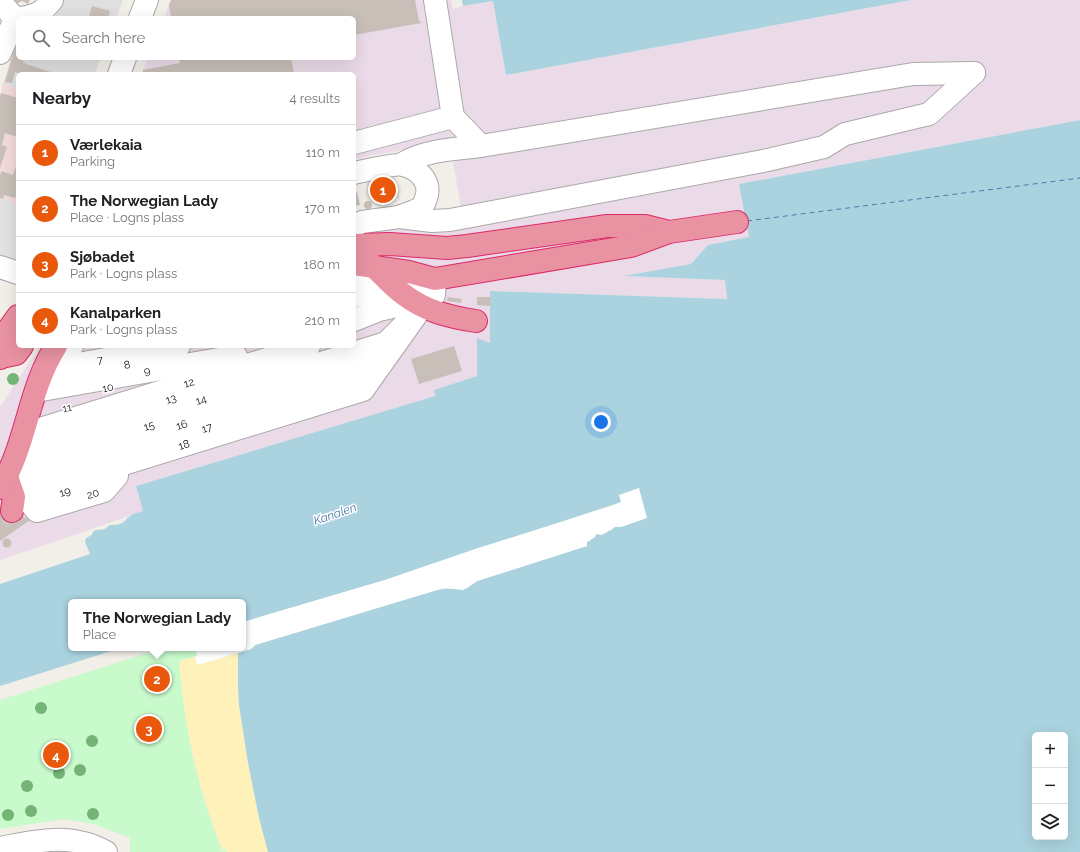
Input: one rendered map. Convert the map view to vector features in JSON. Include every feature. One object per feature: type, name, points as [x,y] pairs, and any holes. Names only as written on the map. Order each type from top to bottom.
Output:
[{"type":"highway","points":[[388,282],[409,272],[435,279],[631,246],[669,232],[737,222]]},
{"type":"highway","points":[[356,245],[390,244],[447,248],[607,226],[645,226],[669,232]]},
{"type":"highway","points":[[356,253],[388,282],[443,315],[476,321]]},
{"type":"highway","points":[[16,319],[0,341],[0,357],[16,354],[20,348]]},
{"type":"highway","points":[[12,511],[31,413]]},
{"type":"street","points":[[31,16],[44,11],[52,0]]},
{"type":"street","points":[[141,16],[147,0]]},
{"type":"street","points":[[435,0],[453,117],[481,146]]},
{"type":"street","points":[[0,1],[16,16]]},
{"type":"street","points":[[0,53],[16,22]]},
{"type":"street","points":[[120,72],[124,60]]},
{"type":"street","points":[[356,173],[402,164],[412,158],[450,149],[481,146],[913,74],[974,73],[929,114],[844,134],[824,147],[755,163],[450,220],[432,221],[399,217],[362,222],[356,225]]},
{"type":"street","points":[[356,142],[453,117]]},
{"type":"street","points":[[399,217],[422,207],[428,192],[423,177],[414,169],[402,164]]},
{"type":"street","points":[[0,267],[16,272]]},
{"type":"street","points":[[388,282],[434,295],[435,279]]},
{"type":"street","points":[[356,329],[370,311],[388,282]]},
{"type":"street","points":[[356,366],[370,311],[388,282]]},
{"type":"street","points":[[356,319],[370,311],[388,282]]},
{"type":"street","points":[[356,314],[370,311]]},
{"type":"street","name":"13","points":[[31,413],[356,366],[370,311]]},
{"type":"street","name":"14","points":[[356,315],[370,311]]},
{"type":"street","points":[[31,413],[117,348]]},
{"type":"street","name":"7","points":[[31,413],[175,348]]},
{"type":"street","name":"8","points":[[31,413],[231,348]]},
{"type":"street","name":"14","points":[[31,413],[247,348]]},
{"type":"street","name":"12","points":[[31,413],[301,348]]},
{"type":"street","points":[[184,375],[268,349]]},
{"type":"street","name":"9","points":[[31,413],[268,349]]},
{"type":"street","name":"16","points":[[31,413],[35,470],[356,366]]},
{"type":"street","name":"18","points":[[31,413],[36,491],[121,470],[356,366]]},
{"type":"street","name":"10","points":[[31,413],[184,375]]},
{"type":"street","name":"11","points":[[31,413],[106,400],[184,375]]},
{"type":"street","points":[[0,848],[49,839],[58,839],[79,842],[106,852]]},
{"type":"shaded area","points":[[62,0],[123,0],[117,16],[56,16]]},
{"type":"shaded area","points":[[171,0],[451,0],[453,9],[493,1],[507,75],[911,0],[1080,0],[1080,120],[740,184],[749,237],[708,245],[691,264],[627,276],[725,280],[727,299],[491,291],[490,343],[477,339],[477,376],[434,390],[435,396],[136,486],[143,511],[0,560],[0,407],[39,348],[356,348],[356,236],[363,230],[389,230],[390,224],[464,223],[449,141],[356,159],[356,72],[143,72],[147,60],[356,60],[356,16],[165,16]]},
{"type":"shaded area","points":[[16,42],[16,60],[100,60],[96,72],[16,72],[16,88],[3,84]]},
{"type":"shaded area","points":[[3,84],[16,88],[16,206],[12,205],[12,202],[0,198],[0,96]]},
{"type":"shaded area","points":[[395,177],[400,200],[397,198],[381,202],[369,197],[366,183]]},
{"type":"shaded area","points":[[0,198],[13,202],[12,205],[16,206],[16,260],[0,256]]},
{"type":"sand","points":[[238,653],[239,705],[248,763],[259,818],[268,852],[227,852],[225,849],[222,850],[198,777],[186,719],[179,661],[195,657],[197,665]]},
{"type":"green space","points":[[154,651],[196,651],[197,656],[179,661],[186,719],[200,786],[222,850],[226,849],[227,852],[130,852],[130,838],[94,824],[63,819],[0,829],[0,700]]},
{"type":"water","points":[[462,0],[911,0],[506,75],[493,1],[463,6]]},
{"type":"water","name":"Kanalen","points":[[1080,120],[1080,852],[268,852],[259,818],[248,763],[239,705],[238,653],[251,649],[255,645],[437,590],[466,588],[477,581],[586,546],[587,542],[595,537],[596,534],[612,530],[614,527],[621,527],[629,524],[621,502],[385,580],[246,621],[246,599],[68,599],[68,651],[111,651],[0,686],[0,584],[90,554],[85,542],[86,538],[92,535],[94,531],[105,529],[110,525],[121,523],[133,514],[143,511],[136,486],[435,396],[434,390],[477,376],[477,338],[490,343],[490,291],[727,299],[725,280],[624,276],[691,264],[708,245],[749,237],[739,184]]},
{"type":"pier","points":[[639,488],[647,518],[621,527],[615,527],[602,535],[596,534],[595,537],[587,542],[587,546],[477,581],[463,590],[446,588],[437,590],[255,645],[251,649],[246,650],[246,621],[385,580],[475,549],[612,506],[621,502],[619,495]]},
{"type":"pier","points":[[196,651],[244,651],[197,665],[195,657],[197,656]]},
{"type":"building","points":[[4,0],[30,0],[28,4],[22,1],[0,12]]},
{"type":"building","points":[[171,0],[415,0],[419,21],[421,23],[356,35],[356,16],[171,16],[169,5]]},
{"type":"building","points":[[92,6],[110,11],[109,16],[89,16]]},
{"type":"building","points":[[16,44],[16,60],[24,60],[23,62],[26,64],[51,72],[15,72],[12,83],[5,82]]},
{"type":"building","points":[[179,60],[291,60],[294,72],[143,72],[143,70],[180,63]]},
{"type":"building","points":[[1,93],[16,97],[16,136],[5,133],[2,145],[7,147],[0,168]]},
{"type":"building","points":[[16,166],[15,198],[4,195],[3,199],[0,198],[0,175],[2,171],[13,175]]},
{"type":"building","points":[[356,192],[360,205],[356,206]]},
{"type":"building","points":[[366,201],[370,201],[372,205],[370,209],[366,209],[364,207],[364,203]]},
{"type":"building","points":[[448,297],[462,299],[461,303],[447,301]]},
{"type":"building","points":[[477,297],[490,297],[490,306],[477,305]]},
{"type":"building","points":[[454,346],[462,371],[419,384],[411,359]]},
{"type":"building","points":[[0,505],[30,520],[0,541]]},
{"type":"building","points":[[5,539],[9,539],[11,543],[9,547],[5,547],[3,545],[3,541]]},
{"type":"ferry route","points":[[747,221],[1080,178]]},
{"type":"tunnel","points":[[0,519],[12,511]]},
{"type":"place","name":"Værlekaia","points":[[383,190]]},
{"type":"place","name":"The Norwegian Lady","points":[[157,679]]},
{"type":"place","name":"Sjøbadet","points":[[149,729]]},
{"type":"place","name":"Kanalparken","points":[[56,755]]}]
